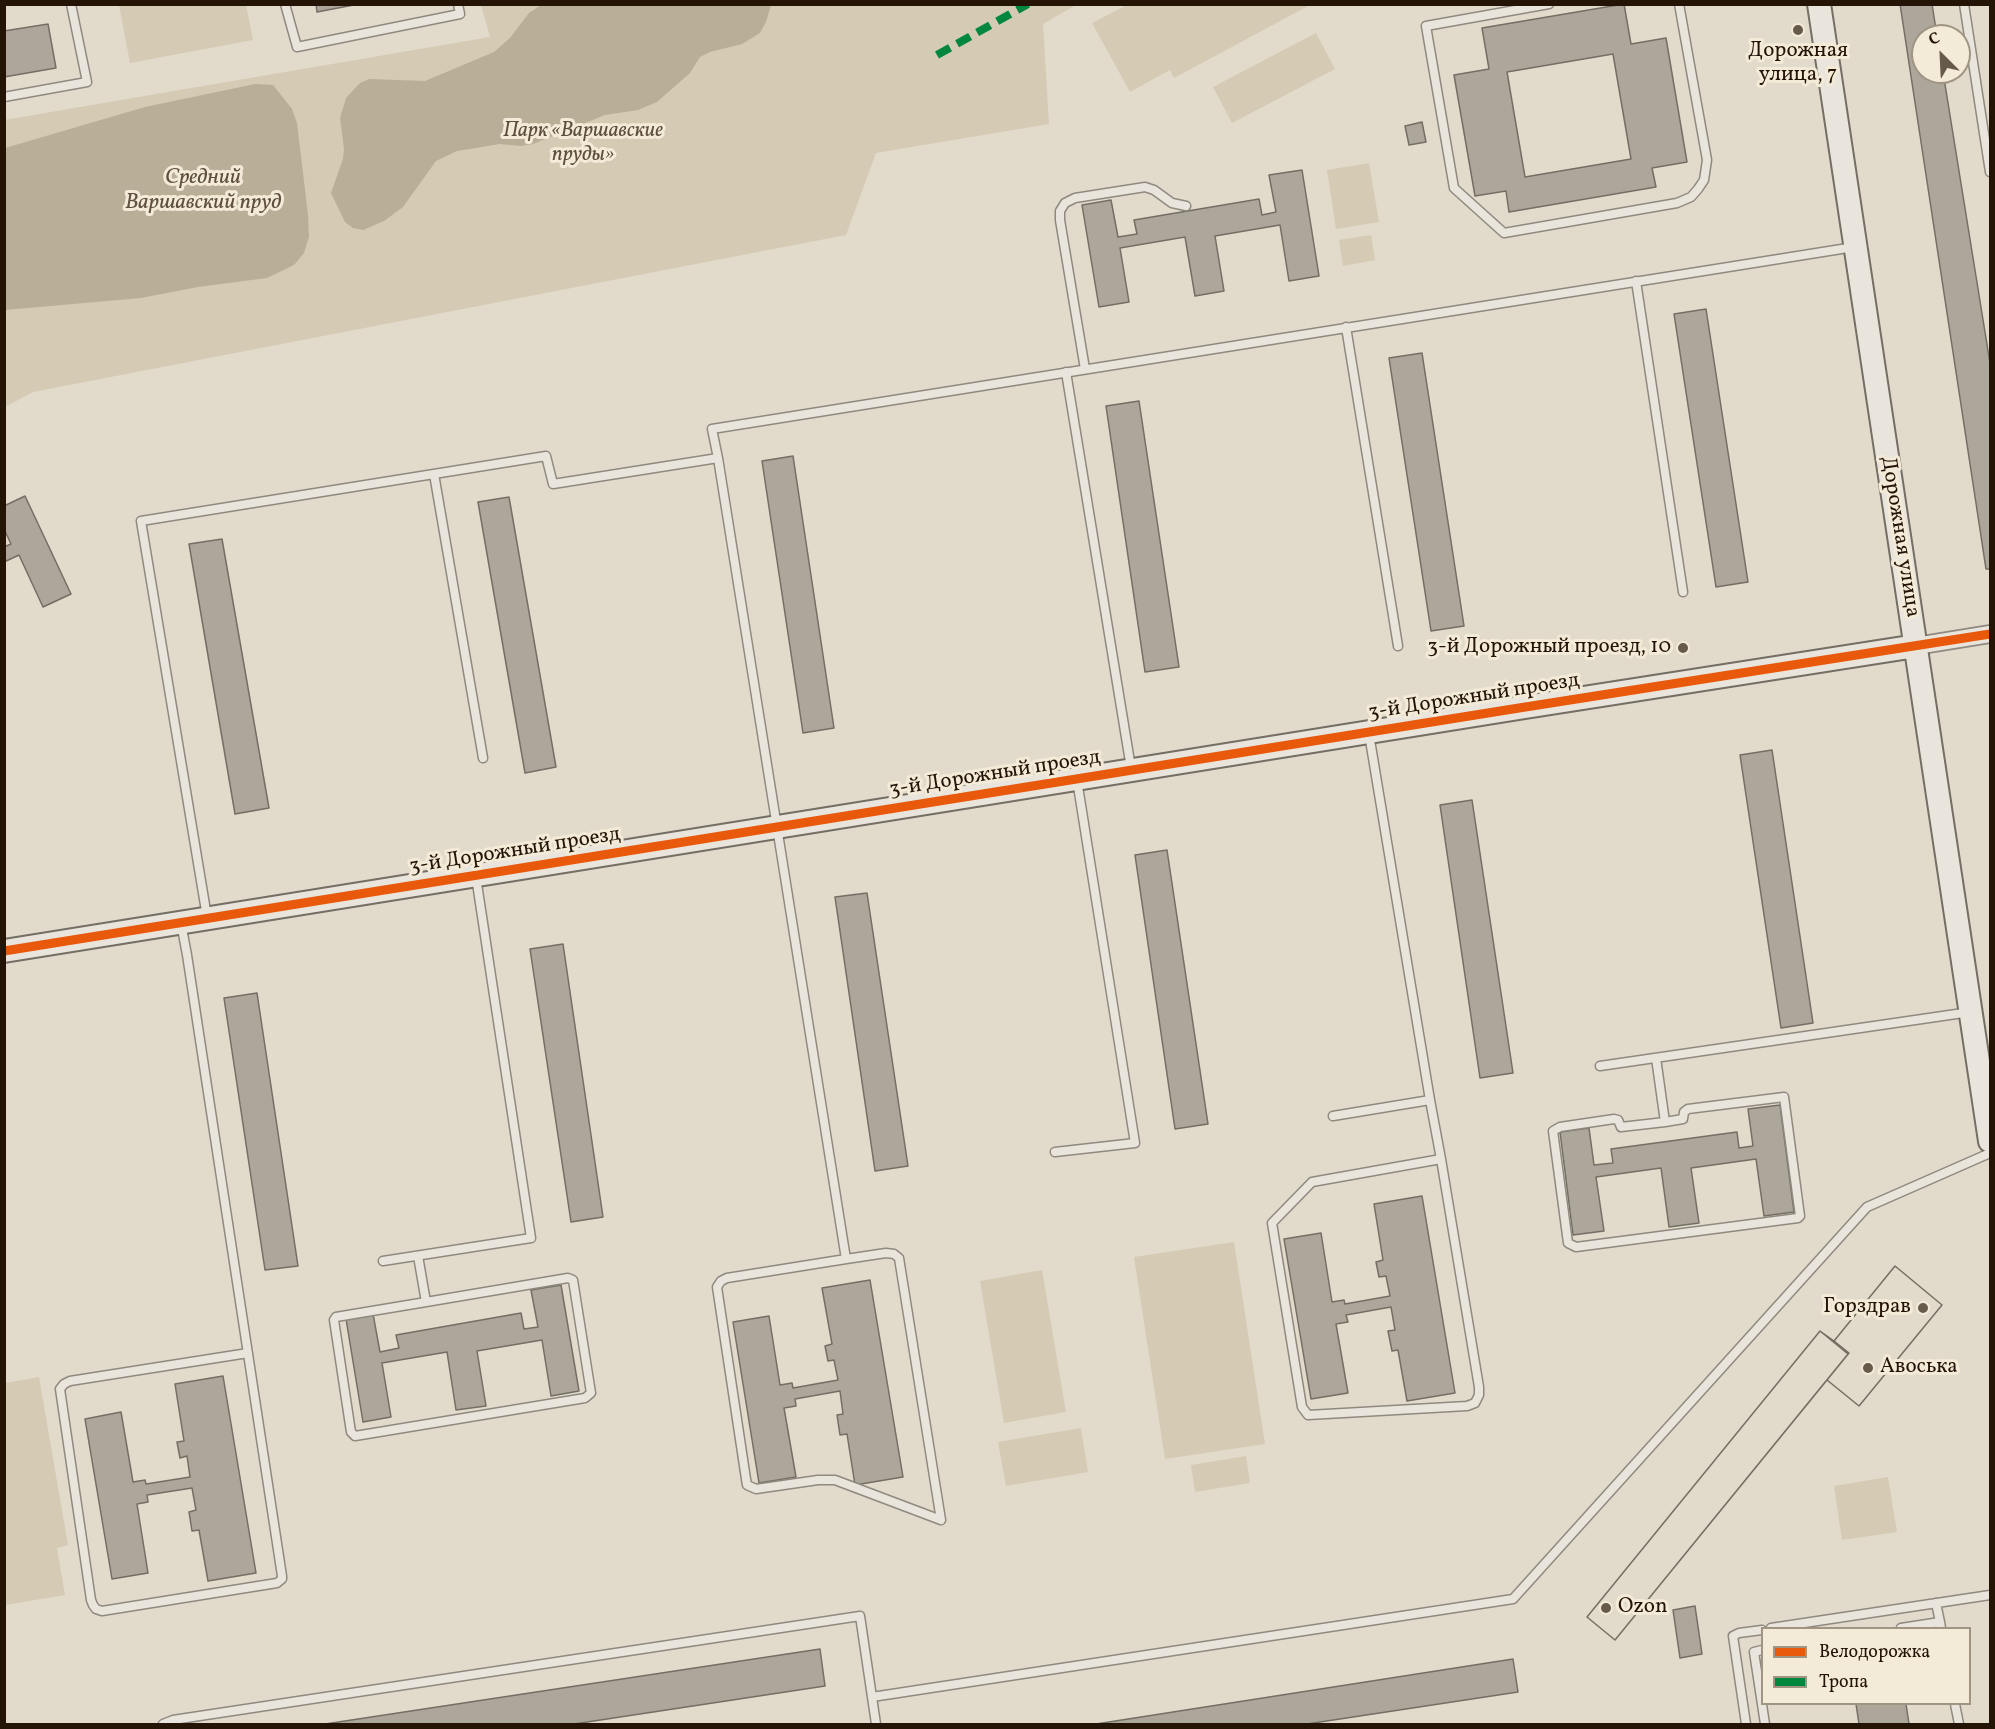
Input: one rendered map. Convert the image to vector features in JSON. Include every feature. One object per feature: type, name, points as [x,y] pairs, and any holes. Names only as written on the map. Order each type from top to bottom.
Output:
[{"type":"street","name":"Дорожная улица","points":[[1819,4],[1990,1141]]},
{"type":"street","name":"3-й Дорожный проезд","points":[[4,951],[1990,634]]},
{"type":"lane","points":[[4,97],[87,82],[71,4]]},
{"type":"lane","points":[[285,4],[297,46],[460,14],[458,4]]},
{"type":"lane","points":[[1549,4],[1426,26],[1454,188],[1504,233],[1677,203],[1690,197],[1698,189],[1704,180],[1707,160],[1679,4]]},
{"type":"lane","points":[[1964,4],[1990,172]]},
{"type":"lane","points":[[1085,369],[1060,211],[1065,203],[1075,198],[1140,187],[1150,188],[1172,203],[1186,206]]},
{"type":"lane","points":[[846,1259],[779,828],[712,429],[1854,247]]},
{"type":"lane","points":[[1636,281],[1683,592]]},
{"type":"lane","points":[[1346,327],[1398,646]]},
{"type":"lane","points":[[1066,372],[1131,771]]},
{"type":"lane","points":[[208,919],[141,521],[546,456],[553,484],[718,458]]},
{"type":"lane","points":[[434,474],[483,758]]},
{"type":"lane","points":[[1369,733],[1431,1100],[1441,1160],[1479,1388],[1478,1399],[1467,1406],[1308,1415],[1302,1407],[1272,1223],[1312,1182],[1441,1160]]},
{"type":"lane","points":[[1055,1152],[1136,1143],[1077,780]]},
{"type":"lane","points":[[383,1261],[531,1238],[476,876]]},
{"type":"lane","points":[[181,924],[248,1353],[282,1579],[277,1583],[254,1587],[102,1611],[96,1609],[92,1600],[60,1389],[70,1381],[248,1353]]},
{"type":"lane","points":[[1600,1066],[1970,1012]]},
{"type":"lane","points":[[1656,1058],[1665,1122]]},
{"type":"lane","points":[[1784,1097],[1800,1216],[1588,1246],[1571,1246],[1566,1238],[1553,1131],[1560,1127],[1614,1119],[1618,1120],[1621,1127],[1665,1122],[1683,1119],[1684,1112],[1688,1109],[1784,1097]]},
{"type":"lane","points":[[1334,1116],[1431,1100]]},
{"type":"lane","points":[[872,1697],[1514,1599],[1867,1207],[1990,1153]]},
{"type":"lane","points":[[886,1252],[899,1258],[941,1520],[835,1480],[818,1480],[756,1489],[747,1485],[717,1287],[727,1278],[846,1259],[886,1252]]},
{"type":"lane","points":[[418,1256],[426,1302]]},
{"type":"lane","points":[[571,1278],[574,1283],[591,1393],[585,1398],[355,1436],[351,1432],[334,1320],[336,1317],[426,1302],[571,1278]]},
{"type":"lane","points":[[1783,1627],[1990,1594]]},
{"type":"lane","points":[[1920,1627],[1940,1625],[1936,1603]]},
{"type":"lane","points":[[163,1725],[173,1720],[860,1616],[876,1725]]},
{"type":"lane","points":[[1746,1725],[1733,1636],[1761,1630]]},
{"type":"lane","points":[[1761,1650],[1754,1652],[1761,1698]]},
{"type":"lane","points":[[1762,1705],[1765,1725]]},
{"type":"lane","points":[[1955,1705],[1959,1725]]},
{"type":"green space","points":[[119,5],[246,5],[253,40],[130,63]]},
{"type":"green space","name":"Парк «Варшавские пруды»","points":[[481,5],[1076,5],[1043,24],[1049,124],[876,153],[846,235],[33,392],[5,407],[4,120],[490,37]]},
{"type":"green space","points":[[1127,5],[1310,5],[1174,78],[1170,70],[1130,92],[1092,23]]},
{"type":"green space","points":[[1316,33],[1335,69],[1232,123],[1213,87]]},
{"type":"green space","points":[[1369,163],[1379,222],[1336,229],[1327,170]]},
{"type":"green space","points":[[1371,235],[1375,260],[1343,266],[1339,240]]},
{"type":"green space","points":[[1234,1242],[1265,1444],[1165,1459],[1134,1257]]},
{"type":"green space","points":[[1042,1270],[1066,1412],[1004,1423],[980,1281]]},
{"type":"green space","points":[[39,1377],[68,1545],[57,1548],[65,1595],[5,1605],[5,1383]]},
{"type":"green space","points":[[1081,1428],[1088,1472],[1006,1486],[998,1442]]},
{"type":"green space","points":[[1246,1456],[1250,1483],[1195,1492],[1191,1465]]},
{"type":"green space","points":[[1888,1477],[1897,1532],[1842,1540],[1834,1486]]},
{"type":"water","points":[[541,5],[771,5],[760,33],[742,44],[710,52],[700,57],[690,73],[657,102],[638,110],[605,115],[533,144],[521,146],[500,144],[457,151],[436,161],[403,207],[384,221],[363,230],[353,228],[345,222],[331,193],[343,159],[340,118],[346,98],[360,83],[369,79],[425,81],[494,52],[510,38],[529,13]]},
{"type":"water","name":"Средний Варшавский пруд","points":[[255,84],[273,85],[292,109],[297,123],[309,237],[304,253],[294,265],[267,278],[198,287],[141,298],[5,310],[5,148],[145,107]]},
{"type":"building","points":[[316,4],[359,4],[317,12]]},
{"type":"building","points":[[1624,4],[1631,44],[1666,38],[1687,162],[1652,168],[1656,187],[1509,212],[1506,191],[1475,196],[1454,75],[1489,69],[1482,28]],"holes":[[[1613,54],[1631,159],[1525,177],[1507,72]]]},
{"type":"building","points":[[1900,4],[1932,4],[1935,24],[1911,24],[1911,76]]},
{"type":"building","points":[[48,24],[56,68],[4,77],[4,31]]},
{"type":"building","points":[[1912,84],[1945,84],[1990,363],[1990,569],[1986,569]]},
{"type":"building","points":[[1422,122],[1426,142],[1409,145],[1405,126]]},
{"type":"building","points":[[1302,170],[1319,276],[1289,281],[1280,225],[1215,236],[1224,291],[1195,296],[1185,237],[1120,248],[1129,302],[1099,307],[1082,205],[1111,200],[1118,237],[1137,234],[1134,220],[1259,199],[1262,215],[1276,212],[1269,175]]},
{"type":"building","points":[[1706,309],[1748,582],[1716,587],[1674,314]]},
{"type":"building","points":[[1422,353],[1464,626],[1431,631],[1389,358]]},
{"type":"building","points":[[1139,401],[1179,667],[1145,672],[1106,406]]},
{"type":"building","points":[[793,456],[834,728],[803,733],[762,461]]},
{"type":"building","points":[[25,496],[71,594],[43,607],[19,555],[4,562],[4,547],[11,544],[4,529],[4,506]]},
{"type":"building","points":[[509,497],[556,767],[525,773],[478,502]]},
{"type":"building","points":[[222,539],[269,808],[235,814],[189,544]]},
{"type":"building","points":[[1772,750],[1813,1023],[1781,1028],[1740,755]]},
{"type":"building","points":[[1472,800],[1513,1073],[1480,1078],[1440,805]]},
{"type":"building","points":[[1167,850],[1208,1124],[1175,1129],[1135,855]]},
{"type":"building","points":[[867,893],[908,1166],[875,1171],[835,897]]},
{"type":"building","points":[[563,944],[603,1217],[571,1222],[530,949]]},
{"type":"building","points":[[257,993],[298,1266],[265,1270],[224,998]]},
{"type":"building","points":[[1780,1105],[1794,1212],[1764,1216],[1756,1159],[1691,1168],[1699,1223],[1669,1227],[1661,1168],[1596,1177],[1604,1231],[1573,1235],[1560,1132],[1589,1128],[1594,1165],[1613,1163],[1611,1149],[1737,1132],[1739,1148],[1753,1146],[1748,1109]]},
{"type":"building","points":[[1422,1196],[1455,1393],[1407,1401],[1398,1350],[1392,1351],[1388,1331],[1395,1330],[1391,1307],[1346,1315],[1348,1322],[1336,1324],[1348,1393],[1311,1399],[1284,1239],[1321,1233],[1332,1302],[1344,1300],[1345,1304],[1390,1296],[1386,1276],[1379,1277],[1376,1262],[1383,1260],[1374,1204]]},
{"type":"building","points":[[1895,1266],[1942,1305],[1859,1406],[1827,1380],[1849,1353],[1834,1341]]},
{"type":"building","points":[[1895,1266],[1942,1305],[1859,1406],[1827,1380],[1615,1640],[1587,1617],[1820,1331],[1834,1341]]},
{"type":"building","points":[[870,1280],[903,1477],[855,1485],[847,1434],[840,1435],[837,1415],[843,1414],[840,1391],[795,1399],[796,1406],[784,1408],[796,1477],[759,1483],[733,1322],[769,1316],[780,1385],[792,1383],[793,1388],[838,1380],[834,1360],[828,1361],[825,1346],[832,1344],[822,1288]]},
{"type":"building","points":[[561,1285],[579,1391],[551,1396],[542,1340],[477,1351],[486,1406],[456,1410],[447,1352],[382,1363],[391,1417],[363,1422],[346,1319],[373,1314],[380,1352],[399,1348],[396,1335],[521,1313],[524,1329],[538,1327],[531,1290]]},
{"type":"building","points":[[1820,1331],[1848,1354],[1615,1640],[1587,1617]]},
{"type":"building","points":[[223,1376],[256,1573],[208,1581],[199,1530],[192,1531],[189,1512],[196,1510],[192,1488],[147,1495],[148,1502],[137,1504],[148,1573],[112,1579],[85,1419],[121,1412],[133,1482],[145,1480],[146,1484],[190,1477],[187,1456],[180,1458],[177,1442],[184,1441],[175,1384]]},
{"type":"building","points":[[1695,1606],[1702,1654],[1680,1658],[1673,1610]]},
{"type":"building","points":[[820,1649],[825,1686],[574,1724],[325,1724]]},
{"type":"building","points":[[1513,1659],[1518,1692],[1307,1724],[1096,1724]]},
{"type":"building","points":[[1856,1705],[1906,1705],[1909,1724],[1859,1724]]},
{"type":"marked path","points":[[937,55],[1028,4]]},
{"type":"cycle path","points":[[4,951],[1990,634]]},
{"type":"place","name":"Дорожная улица, 7","points":[[1798,30]]},
{"type":"place","name":"3-й Дорожный проезд, 10","points":[[1683,648]]},
{"type":"place","name":"Горздрав","points":[[1923,1308]]},
{"type":"place","name":"Авоська","points":[[1868,1368]]},
{"type":"place","name":"Ozon","points":[[1606,1608]]}]
